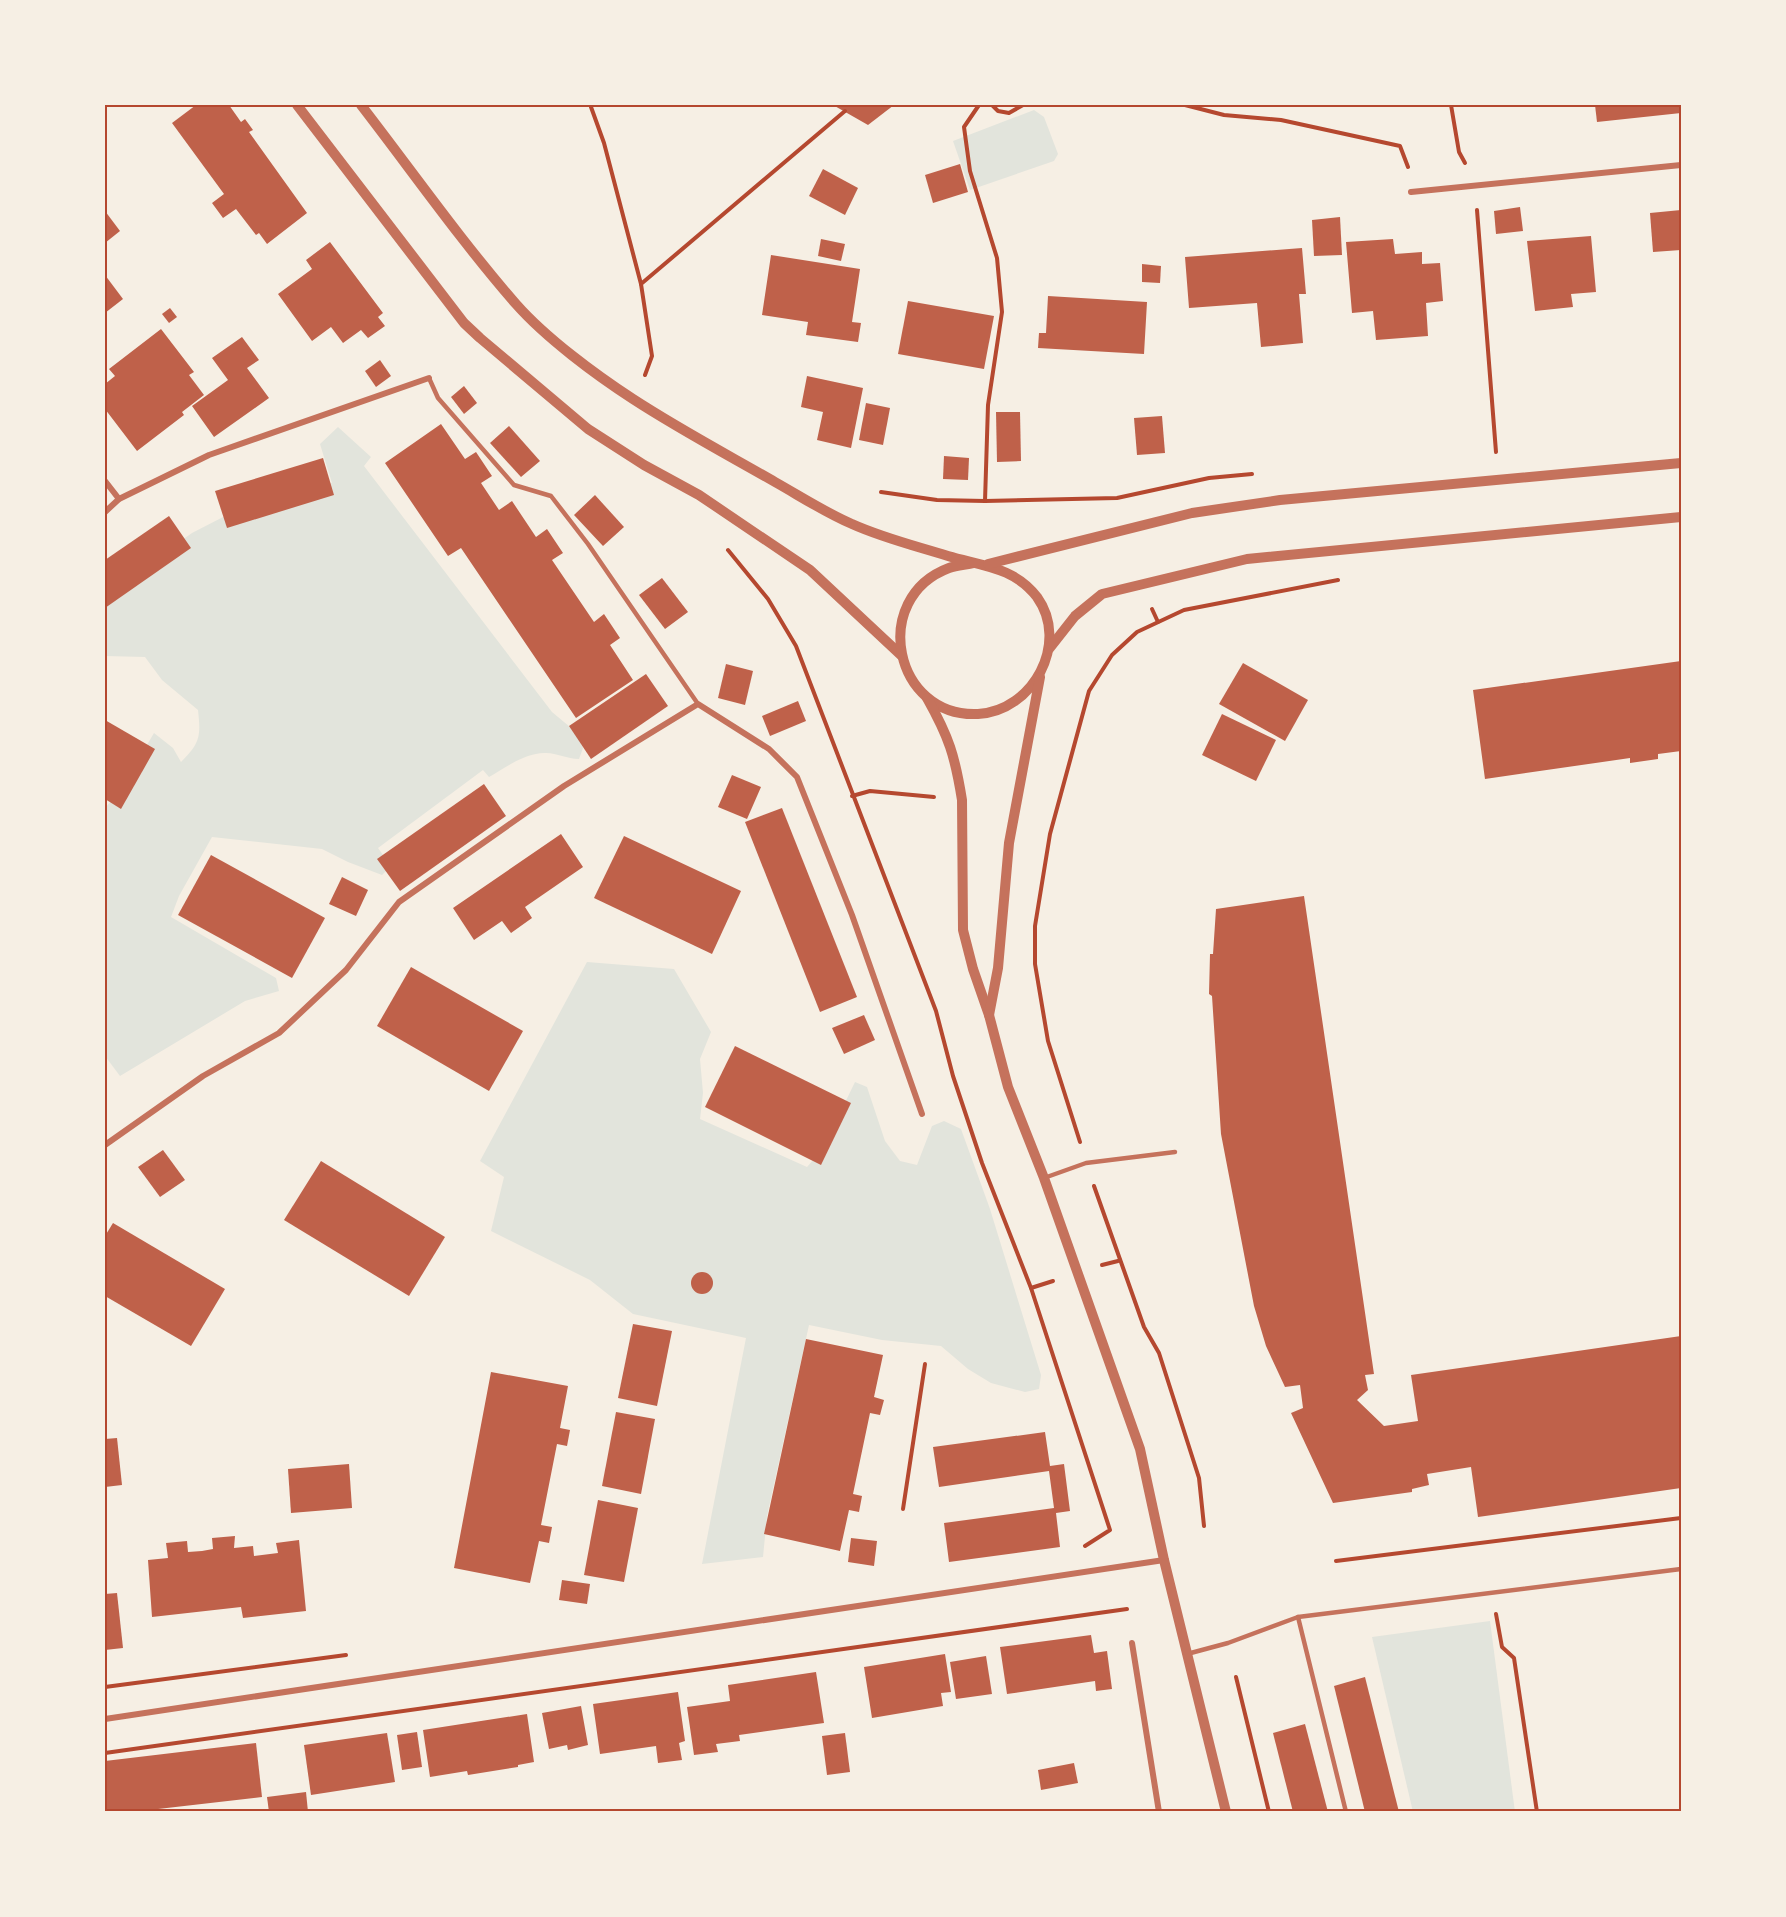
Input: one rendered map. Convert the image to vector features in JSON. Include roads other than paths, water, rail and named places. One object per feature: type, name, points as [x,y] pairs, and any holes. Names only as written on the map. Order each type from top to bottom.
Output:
[{"type":"street","points":[[297,105],[464,323],[480,338],[588,429],[708,501],[810,570],[902,656]]},
{"type":"street","points":[[361,105],[518,306],[583,363],[634,400],[850,524],[979,564],[999,567],[1022,580],[1039,599],[1048,623],[1049,649],[1041,674],[1010,834],[998,968],[989,1015]]},
{"type":"street","points":[[1411,192],[1681,165]]},
{"type":"street","points":[[105,512],[119,499],[209,455],[429,378]]},
{"type":"street","points":[[1041,674],[1025,694],[1004,708],[978,714],[955,711],[933,702],[915,685],[902,656],[899,641],[902,617],[912,595],[929,578],[950,567],[979,564],[1192,513],[1269,502],[1681,463]]},
{"type":"street","points":[[105,481],[119,499]]},
{"type":"street","points":[[1049,649],[1075,616],[1102,594],[1247,559],[1681,517]]},
{"type":"street","points":[[925,694],[947,734],[954,754],[962,800],[963,930],[1008,1087],[1044,1178],[1140,1449],[1164,1560],[1226,1812]]},
{"type":"street","points":[[105,1146],[203,1076],[279,1033],[346,970],[399,902],[564,786],[698,704],[770,749],[797,777],[852,915],[922,1114]]},
{"type":"street","points":[[105,1719],[1164,1560]]},
{"type":"street","points":[[1132,1643],[1159,1812]]},
{"type":"lane","points":[[429,378],[438,398],[514,485],[551,496],[588,544],[698,704]]},
{"type":"lane","points":[[1044,1178],[1086,1163],[1175,1152]]},
{"type":"lane","points":[[1187,1654],[1228,1643],[1298,1617],[1681,1569]]},
{"type":"lane","points":[[1298,1617],[1346,1812]]}]
